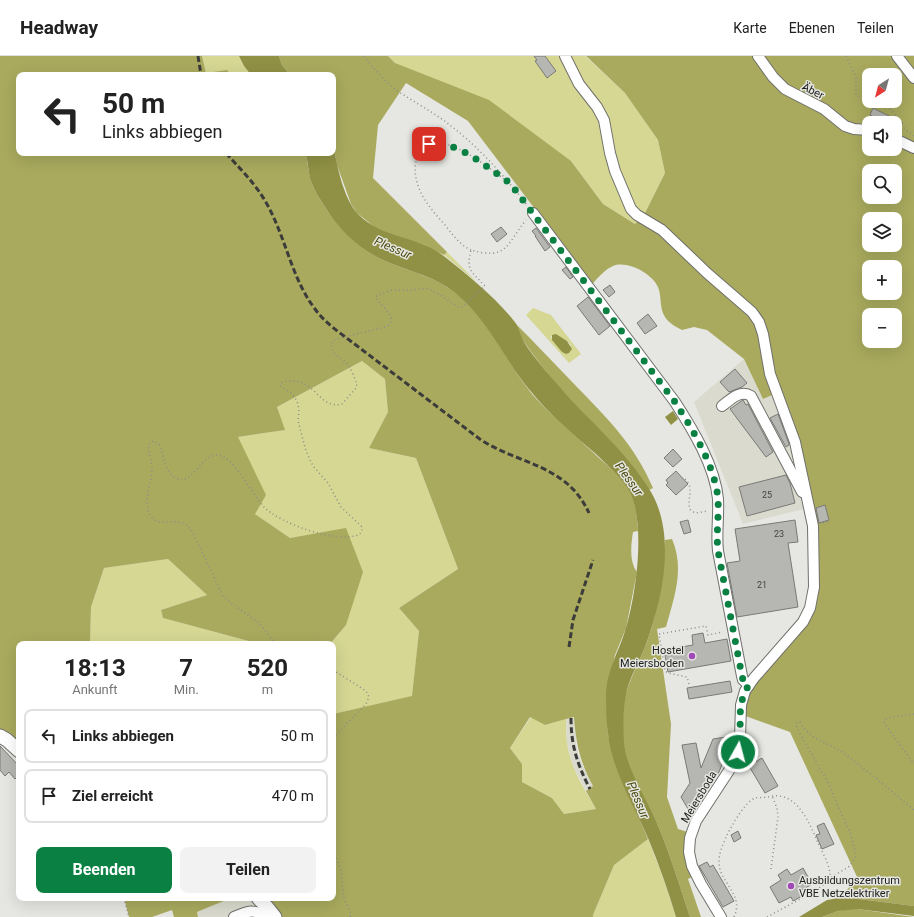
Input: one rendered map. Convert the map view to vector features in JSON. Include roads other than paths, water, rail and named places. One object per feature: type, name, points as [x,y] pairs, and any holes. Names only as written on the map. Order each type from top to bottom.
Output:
[{"type":"main road","points":[[0,736],[12,743],[16,748]]},
{"type":"main road","points":[[261,901],[275,917]]},
{"type":"street","points":[[565,56],[579,84],[597,107],[604,120],[615,171],[631,209],[637,215],[662,230],[706,273],[752,312],[759,322],[763,334],[770,374],[795,442],[809,510]]},
{"type":"street","name":"Äber","points":[[758,56],[775,80],[788,91],[824,109],[845,126],[862,130]]},
{"type":"street","points":[[898,56],[914,78]]},
{"type":"street","points":[[902,142],[914,148]]},
{"type":"street","points":[[533,213],[656,377],[688,422],[703,451],[712,475],[718,499],[718,551],[742,676],[743,680],[749,685]]},
{"type":"street","points":[[722,406],[740,394],[746,393],[751,396],[797,482],[809,510]]},
{"type":"street","name":"Meiersboda","points":[[721,917],[692,866],[689,842],[694,825],[733,763],[738,752],[743,695],[749,685],[803,622],[810,608],[814,587],[814,543],[813,526],[809,510]]},
{"type":"street","points":[[234,917],[253,911],[264,917]]},
{"type":"water","points":[[239,56],[279,56],[282,65],[288,72],[249,72]]},
{"type":"water","name":"Plessur","points":[[306,156],[336,156],[348,199],[358,214],[378,229],[435,250],[490,295],[514,321],[524,342],[532,354],[571,399],[631,463],[651,492],[659,510],[663,529],[665,549],[664,569],[657,610],[645,647],[627,690],[623,729],[624,742],[633,774],[655,818],[690,917],[676,917],[652,848],[624,788],[614,761],[608,734],[606,708],[607,685],[629,616],[633,599],[638,559],[637,519],[634,503],[628,489],[610,467],[564,426],[540,402],[523,382],[487,328],[466,303],[454,292],[439,282],[380,259],[353,241],[331,216],[316,193],[310,178]]},
{"type":"water","points":[[556,334],[567,341],[572,349],[569,353],[566,354],[562,352],[552,340],[552,335]]},
{"type":"water","points":[[673,411],[678,419],[671,425],[665,417]]},
{"type":"water","points":[[838,898],[859,899],[914,906],[914,916],[857,909],[838,911],[822,917],[799,917],[827,900]]},
{"type":"railway","points":[[198,56],[201,72]]},
{"type":"railway","points":[[229,156],[264,198],[280,232],[300,285],[315,309],[325,320],[336,330],[481,440],[556,475],[580,497],[589,513]]},
{"type":"railway","points":[[569,647],[573,620],[593,560]]},
{"type":"railway","points":[[571,718],[572,737],[576,754],[590,789]]},
{"type":"place","name":"Hostel Meiersboden","points":[[692,656]]},
{"type":"place","name":"Ausbildungszentrum VBE Netzelektriker","points":[[791,886]]}]
